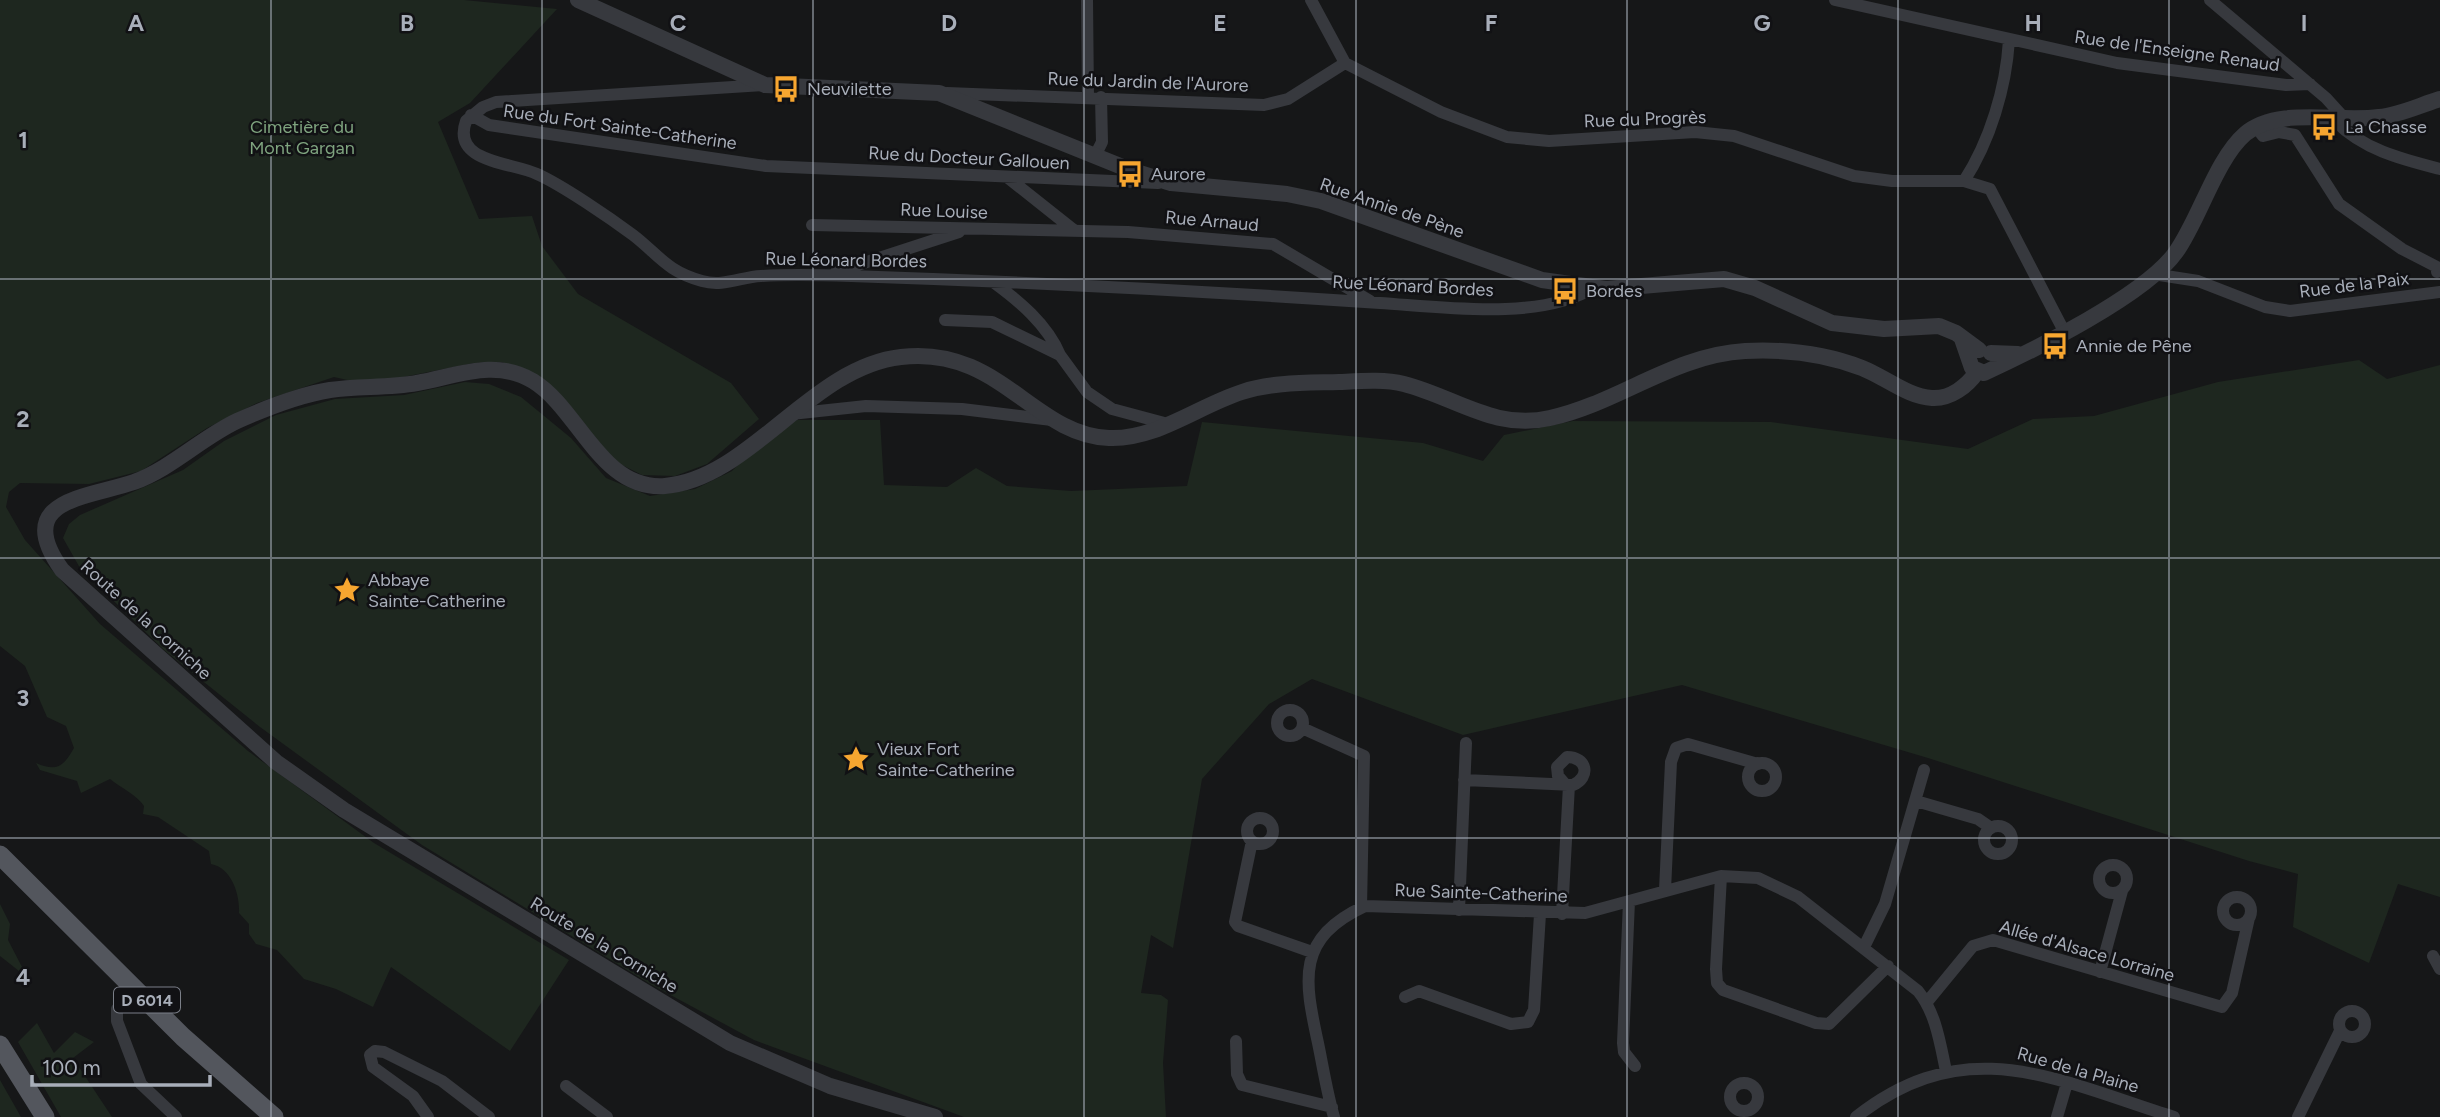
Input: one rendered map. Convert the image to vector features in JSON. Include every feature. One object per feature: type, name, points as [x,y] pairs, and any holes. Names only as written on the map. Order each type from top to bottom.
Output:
[{"type":"main road","name":"D 6014","points":[[0,855],[219,1070],[274,1117]]},
{"type":"main road","points":[[0,1045],[45,1117]]},
{"type":"street","name":"Rue Annie de Pène","points":[[578,0],[765,85],[939,93],[1095,156],[1171,183],[1287,194],[1321,201],[1520,275],[1593,288],[1724,279],[1755,288],[1832,323],[1884,329],[1938,326],[1961,337],[1982,360]]},
{"type":"street","points":[[1087,0],[1094,97],[1102,142],[1095,156]]},
{"type":"street","points":[[1311,0],[1345,63]]},
{"type":"street","name":"Rue de l'Enseigne Renaud","points":[[1835,0],[2117,63],[2286,85],[2310,84]]},
{"type":"street","points":[[2210,0],[2310,84],[2352,138],[2399,159],[2440,169]]},
{"type":"street","points":[[1964,180],[1981,155],[1998,99],[2009,40]]},
{"type":"street","name":"Rue du Jardin de l'Aurore","points":[[939,93],[1264,105],[1288,99],[1345,63]]},
{"type":"street","name":"Rue du Progrès","points":[[1345,63],[1441,113],[1507,137],[1549,141],[1695,132],[1734,136],[1854,176],[1892,181],[1964,180],[1990,189],[2065,333]]},
{"type":"street","points":[[471,115],[496,102],[765,85]]},
{"type":"street","points":[[791,414],[847,374],[886,359],[907,356],[941,358],[978,369],[1004,382],[1059,421],[1084,433],[1110,438],[1139,434],[1168,424],[1255,388],[1342,382],[1404,384],[1502,420],[1549,419],[1601,401],[1679,366],[1733,352],[1767,350],[1831,358],[1930,398],[1950,395],[1966,385],[1982,360],[2020,354],[2065,333],[2153,274],[2175,254],[2215,177],[2245,134],[2256,127],[2280,117],[2340,120],[2382,117],[2440,99]]},
{"type":"street","name":"Rue du Fort Sainte-Catherine","points":[[471,115],[489,125],[766,166]]},
{"type":"street","name":"Rue Léonard Bordes","points":[[471,115],[463,130],[468,149],[495,162],[536,173],[634,236],[662,264],[703,282],[732,283],[756,276],[826,275],[991,281],[1483,310],[1567,302],[1593,288]]},
{"type":"street","name":"Rue de la Paix","points":[[2256,127],[2263,136],[2279,132],[2295,135],[2339,204],[2402,249],[2437,267],[2437,272]]},
{"type":"street","name":"Rue du Docteur Gallouen","points":[[766,166],[1171,183]]},
{"type":"street","points":[[1007,177],[1075,231]]},
{"type":"street","name":"Rue Louise","points":[[812,225],[1075,231]]},
{"type":"street","points":[[826,275],[965,230]]},
{"type":"street","name":"Rue Arnaud","points":[[1075,231],[1128,232],[1273,244],[1372,302]]},
{"type":"street","name":"Rue de la Paix","points":[[2153,274],[2198,281],[2265,307],[2290,311],[2440,292]]},
{"type":"street","points":[[991,281],[1012,296],[1052,336],[1060,355],[1087,392],[1112,410],[1168,424]]},
{"type":"street","points":[[945,320],[992,322],[1060,355]]},
{"type":"street","name":"Route de la Corniche","points":[[791,414],[715,471],[670,486],[641,483],[621,472],[601,457],[538,384],[518,374],[474,370],[421,382],[319,392],[266,409],[221,429],[148,476],[62,502],[47,521],[47,542],[62,570],[111,617],[276,762],[344,810],[730,1043],[830,1086],[935,1117]]},
{"type":"street","points":[[791,414],[866,406],[962,409],[1059,421]]},
{"type":"street","points":[[1236,1041],[1237,1074],[1242,1085],[1333,1112],[1308,996],[1307,977],[1312,953],[1342,917],[1361,908],[1366,766],[1364,755],[1302,728]]},
{"type":"street","points":[[1459,909],[1466,743]]},
{"type":"street","points":[[1665,890],[1671,762],[1676,748],[1688,744],[1758,764]]},
{"type":"street","points":[[1864,947],[1885,904],[1924,770]]},
{"type":"street","points":[[1464,780],[1567,784],[1562,914]]},
{"type":"street","points":[[1916,800],[1978,819],[1991,828]]},
{"type":"street","points":[[1252,841],[1235,922],[1238,926],[1312,953]]},
{"type":"street","points":[[1721,876],[1716,969],[1717,983],[1723,990],[1816,1023],[1829,1024],[1888,966]]},
{"type":"street","name":"Rue Sainte-Catherine","points":[[1361,908],[1585,913],[1721,876],[1759,878],[1785,889],[1864,947],[1927,1002]]},
{"type":"street","points":[[2100,972],[2122,891]]},
{"type":"street","points":[[1629,901],[1623,1043],[1624,1052],[1634,1066]]},
{"type":"street","points":[[1405,997],[1419,991],[1511,1024],[1528,1022],[1534,1010],[1540,914]]},
{"type":"street","name":"Allée d'Alsace Lorraine","points":[[1927,1002],[1973,946],[1984,940],[1993,940],[2222,1007],[2232,993],[2249,918]]},
{"type":"street","points":[[2433,956],[2440,970]]},
{"type":"street","points":[[134,988],[117,1009],[117,1021],[141,1083],[176,1117]]},
{"type":"street","points":[[1927,1002],[1946,1071]]},
{"type":"street","points":[[2298,1117],[2340,1031]]},
{"type":"street","points":[[428,1117],[413,1096],[373,1067],[370,1055],[375,1051],[384,1052],[442,1081],[489,1117]]},
{"type":"street","name":"Rue de la Plaine","points":[[1856,1117],[1900,1087],[1946,1071],[2005,1068],[2067,1083],[2174,1117]]},
{"type":"street","points":[[2057,1117],[2067,1083]]},
{"type":"street","points":[[566,1086],[607,1117]]},
{"type":"street","points":[[1748,1111],[1763,1117]]},
{"type":"green space","name":"Cimetière du Mont Gargan","points":[[0,0],[464,0],[557,9],[470,103],[438,122],[479,219],[532,216],[542,246],[578,294],[731,383],[759,419],[707,464],[675,476],[642,475],[616,462],[519,371],[502,362],[474,363],[393,379],[356,382],[334,377],[257,403],[207,428],[141,471],[89,484],[20,483],[9,492],[6,507],[25,540],[100,624],[248,751],[374,843],[569,960],[510,1051],[391,967],[373,1007],[336,989],[304,979],[277,950],[256,944],[249,934],[249,924],[239,913],[233,883],[224,871],[211,864],[209,851],[158,817],[143,814],[144,806],[141,802],[110,779],[81,793],[77,781],[40,770],[36,763],[49,767],[59,766],[74,748],[66,726],[47,717],[25,666],[0,646]]},
{"type":"green space","points":[[2359,360],[2387,379],[2440,365],[2440,897],[2398,884],[2369,963],[2293,927],[2298,874],[2249,861],[1928,758],[1682,685],[1463,735],[1312,679],[1269,704],[1202,779],[1173,948],[1151,935],[1141,993],[1161,995],[1168,1000],[1163,1063],[1166,1117],[964,1117],[754,1040],[652,985],[422,845],[260,727],[164,650],[80,568],[63,538],[69,524],[80,515],[183,470],[224,441],[276,415],[335,399],[404,395],[465,382],[489,384],[521,397],[571,438],[606,478],[650,496],[695,489],[732,471],[755,447],[797,420],[880,420],[884,485],[947,487],[976,468],[1007,486],[1071,491],[1187,486],[1202,422],[1423,443],[1483,461],[1504,435],[1573,421],[1771,422],[1968,449],[2033,419],[2094,416],[2218,382]]},
{"type":"green space","points":[[0,904],[10,924],[8,940],[22,967],[19,971],[0,956]]},
{"type":"green space","points":[[37,1023],[54,1053],[75,1032],[94,1042],[73,1058],[112,1117],[61,1117],[18,1042]]},
{"type":"green space","points":[[0,1080],[21,1117],[0,1117]]},
{"type":"place","name":"Neuvilette","points":[[786,89]]},
{"type":"place","name":"La Chasse","points":[[2324,127]]},
{"type":"place","name":"Aurore","points":[[1130,174]]},
{"type":"place","name":"Bordes","points":[[1565,291]]},
{"type":"place","name":"Annie de Pêne","points":[[2055,346]]},
{"type":"place","name":"Abbaye Sainte-Catherine","points":[[347,590]]},
{"type":"place","name":"Vieux Fort Sainte-Catherine","points":[[856,759]]}]
